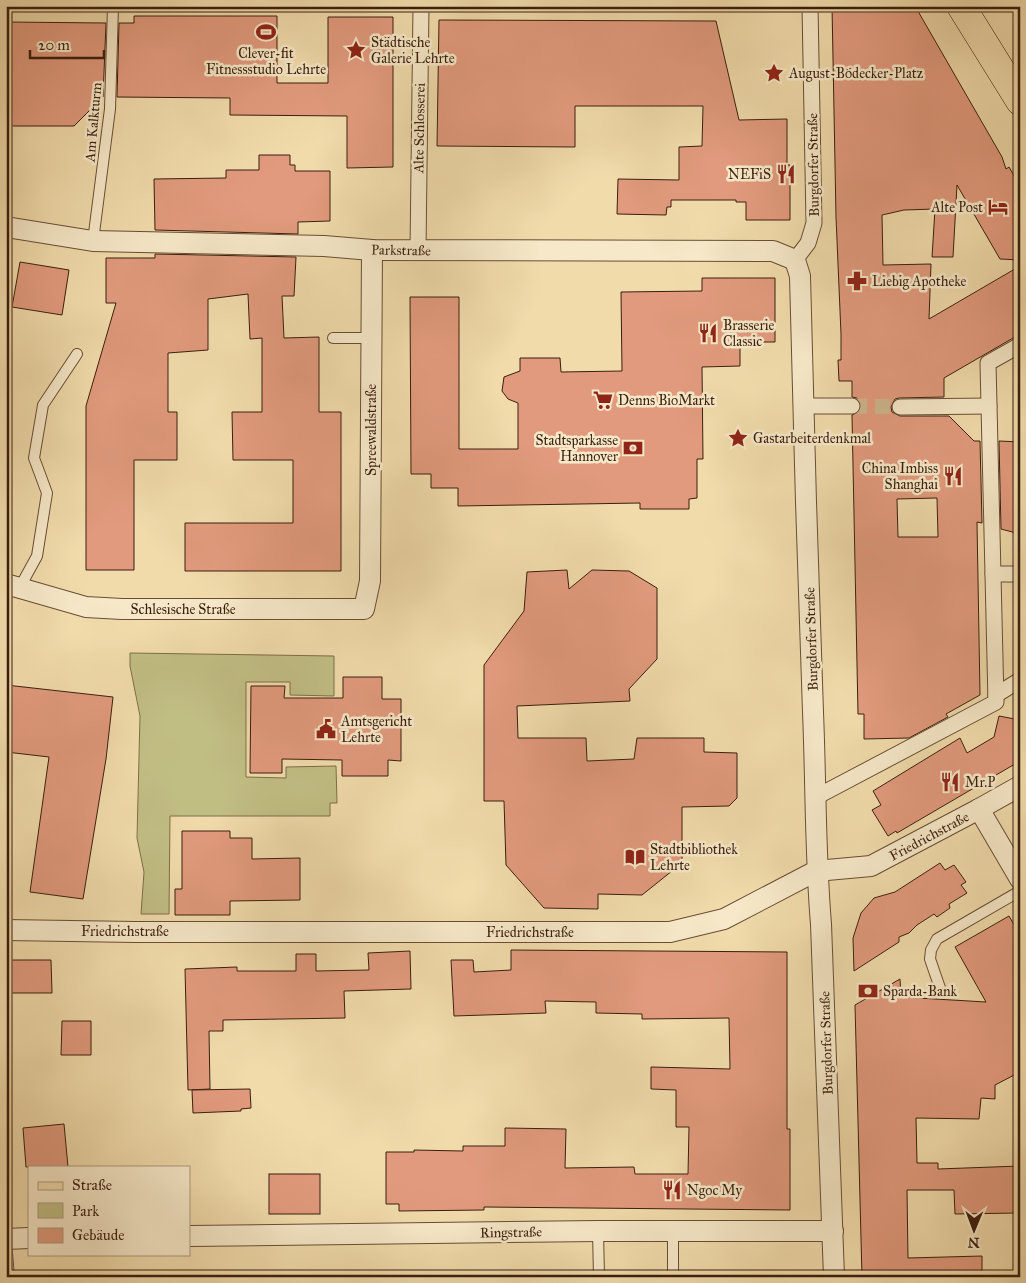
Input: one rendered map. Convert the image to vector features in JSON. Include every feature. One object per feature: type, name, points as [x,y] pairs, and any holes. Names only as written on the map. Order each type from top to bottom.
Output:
[{"type":"main road","points":[[961,6],[1020,101]]},
{"type":"street","name":"Alte Schlosserei","points":[[418,250],[421,6]]},
{"type":"street","name":"Burgdorfer Straße","points":[[810,6],[814,222],[808,242],[795,260],[800,276],[802,406],[816,797],[816,871],[821,924],[834,1277]]},
{"type":"street","name":"Parkstraße","points":[[6,228],[93,241],[324,246],[372,250],[773,250],[795,260]]},
{"type":"street","name":"Spreewaldstraße","points":[[364,609],[370,581],[372,250]]},
{"type":"street","points":[[816,797],[996,702],[988,363],[1020,345]]},
{"type":"street","points":[[802,406],[852,406]]},
{"type":"street","points":[[900,407],[989,406]]},
{"type":"street","points":[[993,574],[1020,574]]},
{"type":"street","name":"Schlesische Straße","points":[[13,586],[86,607],[122,609],[364,609]]},
{"type":"street","points":[[996,695],[1020,680]]},
{"type":"street","name":"Friedrichstraße","points":[[6,930],[135,932],[670,932],[724,919],[816,871],[871,866],[1020,786]]},
{"type":"street","points":[[979,809],[1020,879]]},
{"type":"street","name":"Ringstraße","points":[[190,1236],[598,1231],[833,1231]]},
{"type":"street","points":[[6,1240],[28,1238]]},
{"type":"lane","name":"Am Kalkturm","points":[[93,241],[110,109],[113,6]]},
{"type":"lane","points":[[333,338],[372,338]]},
{"type":"lane","points":[[13,586],[36,556],[47,493],[34,458],[43,405],[77,354]]},
{"type":"lane","points":[[940,988],[930,958],[930,950],[937,939],[1020,891]]},
{"type":"lane","points":[[598,1231],[599,1277]]},
{"type":"lane","points":[[673,1231],[673,1277]]},
{"type":"lane","points":[[6,1240],[9,1277]]},
{"type":"green space","points":[[130,653],[334,656],[334,696],[290,695],[290,682],[246,682],[246,777],[286,778],[286,767],[336,766],[337,803],[330,803],[330,816],[170,816],[169,914],[141,914],[144,872],[137,838],[140,716],[130,666]]},
{"type":"building","points":[[832,6],[915,6],[1002,157],[1006,169],[1009,167],[1020,186],[1020,260],[1000,259],[957,185],[953,257],[932,257],[935,209],[904,210],[882,215],[883,265],[931,264],[929,319],[1020,266],[1020,334],[944,378],[944,397],[899,398],[895,399],[891,407],[892,412],[900,416],[949,416],[974,441],[980,441],[982,523],[977,522],[980,695],[946,714],[948,717],[909,738],[864,739],[864,714],[858,714],[852,415],[860,411],[861,406],[857,398],[852,397],[852,381],[839,381],[838,360],[841,360],[841,334],[836,217]],"holes":[[[937,498],[938,537],[898,537],[897,499]]]},
{"type":"building","points":[[134,16],[277,16],[277,83],[328,83],[328,17],[393,17],[393,167],[347,168],[347,116],[230,115],[230,98],[117,97],[119,23],[134,23]]},
{"type":"building","points":[[439,20],[716,21],[739,120],[787,119],[787,165],[790,165],[790,220],[746,220],[746,202],[736,202],[736,200],[671,200],[671,207],[667,207],[666,215],[617,214],[618,179],[679,180],[679,147],[702,146],[703,106],[575,106],[575,147],[437,146]]},
{"type":"building","points":[[6,22],[106,23],[103,97],[98,97],[98,110],[90,110],[74,126],[6,126]]},
{"type":"building","points":[[259,155],[290,155],[290,165],[295,165],[295,171],[330,171],[330,221],[298,222],[298,234],[155,230],[154,179],[226,178],[226,170],[259,170]]},
{"type":"building","points":[[155,254],[296,257],[294,296],[282,296],[284,338],[319,337],[319,412],[341,412],[341,571],[185,571],[185,523],[293,523],[293,460],[233,460],[232,412],[262,412],[262,338],[250,339],[248,294],[208,299],[208,350],[168,353],[168,412],[177,412],[177,460],[134,460],[134,570],[86,570],[86,406],[116,303],[106,303],[106,258],[155,258]]},
{"type":"building","points":[[20,262],[69,270],[62,315],[12,307]]},
{"type":"building","points":[[702,278],[775,278],[775,342],[740,342],[740,366],[702,367],[703,459],[697,459],[697,498],[689,499],[689,509],[640,509],[640,503],[458,506],[458,488],[431,488],[431,474],[411,474],[410,297],[459,297],[459,449],[518,449],[518,403],[508,399],[502,391],[504,377],[520,371],[520,358],[560,358],[561,372],[622,371],[621,292],[702,291]]},
{"type":"building","points":[[999,441],[1020,442],[1020,534],[1001,529]]},
{"type":"building","points":[[567,570],[569,589],[592,570],[629,571],[657,588],[657,659],[629,689],[630,701],[517,706],[518,738],[586,738],[587,761],[634,759],[637,738],[704,738],[704,752],[737,753],[737,798],[729,806],[682,807],[682,863],[642,895],[598,894],[598,909],[544,908],[506,865],[504,801],[484,801],[484,665],[524,611],[527,572]]},
{"type":"building","name":"Amtsgericht Lehrte","points":[[343,677],[382,677],[382,699],[401,699],[401,761],[388,760],[388,776],[342,776],[342,760],[282,759],[282,773],[250,773],[251,686],[285,686],[284,698],[343,698]]},
{"type":"building","points":[[6,685],[113,697],[106,759],[83,899],[30,892],[49,757],[6,752]]},
{"type":"building","points":[[999,716],[1020,720],[1020,761],[897,833],[896,831],[888,836],[872,810],[881,805],[873,791],[960,738],[967,753],[994,737]]},
{"type":"building","points":[[182,831],[230,831],[230,838],[252,838],[252,859],[300,858],[300,900],[230,901],[230,915],[175,915],[175,889],[182,889]]},
{"type":"building","points":[[940,863],[945,870],[954,865],[966,882],[961,885],[967,893],[949,904],[950,908],[937,917],[934,914],[917,925],[909,933],[899,937],[899,942],[854,971],[853,938],[861,913],[874,898],[895,892]]},
{"type":"building","points":[[1009,916],[1020,935],[1020,1072],[995,1085],[995,1099],[981,1098],[979,1119],[916,1118],[917,1163],[938,1163],[938,1169],[1020,1166],[1020,1213],[955,1214],[954,1190],[907,1190],[908,1258],[982,1256],[982,1277],[862,1277],[855,1005],[900,979],[901,997],[986,1002],[955,947]]},
{"type":"building","points":[[511,950],[787,952],[787,1129],[790,1129],[790,1210],[484,1207],[484,1210],[399,1211],[399,1204],[386,1204],[386,1152],[414,1152],[414,1150],[463,1151],[463,1146],[505,1146],[505,1128],[566,1129],[565,1168],[634,1167],[635,1174],[688,1174],[689,1127],[676,1127],[676,1090],[651,1089],[651,1067],[730,1069],[729,1018],[642,1019],[642,1014],[596,1013],[596,1002],[545,1001],[546,1013],[454,1016],[451,960],[473,960],[474,972],[511,970]]},
{"type":"building","points":[[410,951],[411,989],[344,991],[345,1018],[223,1020],[223,1031],[209,1031],[210,1089],[188,1090],[185,969],[237,967],[237,971],[296,971],[296,954],[316,954],[316,971],[369,970],[368,953]]},
{"type":"building","points":[[10,960],[51,960],[52,993],[10,993]]},
{"type":"building","points":[[62,1021],[91,1021],[91,1055],[61,1055]]},
{"type":"building","points":[[250,1089],[251,1108],[241,1109],[241,1111],[193,1113],[192,1090]]},
{"type":"building","points":[[64,1124],[68,1166],[26,1167],[23,1128]]},
{"type":"building","points":[[269,1174],[320,1174],[320,1214],[269,1214]]},
{"type":"tunnel","points":[[852,406],[900,407]]},
{"type":"place","name":"Clever-fit Fitnessstudio Lehrte","points":[[266,32]]},
{"type":"place","name":"Städtische Galerie Lehrte","points":[[356,50]]},
{"type":"place","name":"August-Bödecker-Platz","points":[[774,73]]},
{"type":"place","name":"NEFiS","points":[[786,174]]},
{"type":"place","name":"Alte Post","points":[[998,207]]},
{"type":"place","name":"Liebig Apotheke","points":[[857,281]]},
{"type":"place","name":"Brasserie Classic","points":[[708,333]]},
{"type":"place","name":"Denns BioMarkt","points":[[603,400]]},
{"type":"place","name":"Gastarbeiterdenkmal","points":[[738,438]]},
{"type":"place","name":"Stadtsparkasse Hannover","points":[[633,448]]},
{"type":"place","name":"China Imbiss Shanghai","points":[[953,476]]},
{"type":"place","name":"Amtsgericht Lehrte","points":[[326,729]]},
{"type":"place","name":"Mr.P","points":[[950,782]]},
{"type":"place","name":"Stadtbibliothek Lehrte","points":[[635,857]]},
{"type":"place","name":"Sparda-Bank","points":[[868,991]]},
{"type":"place","name":"Ngoc My","points":[[672,1190]]}]
